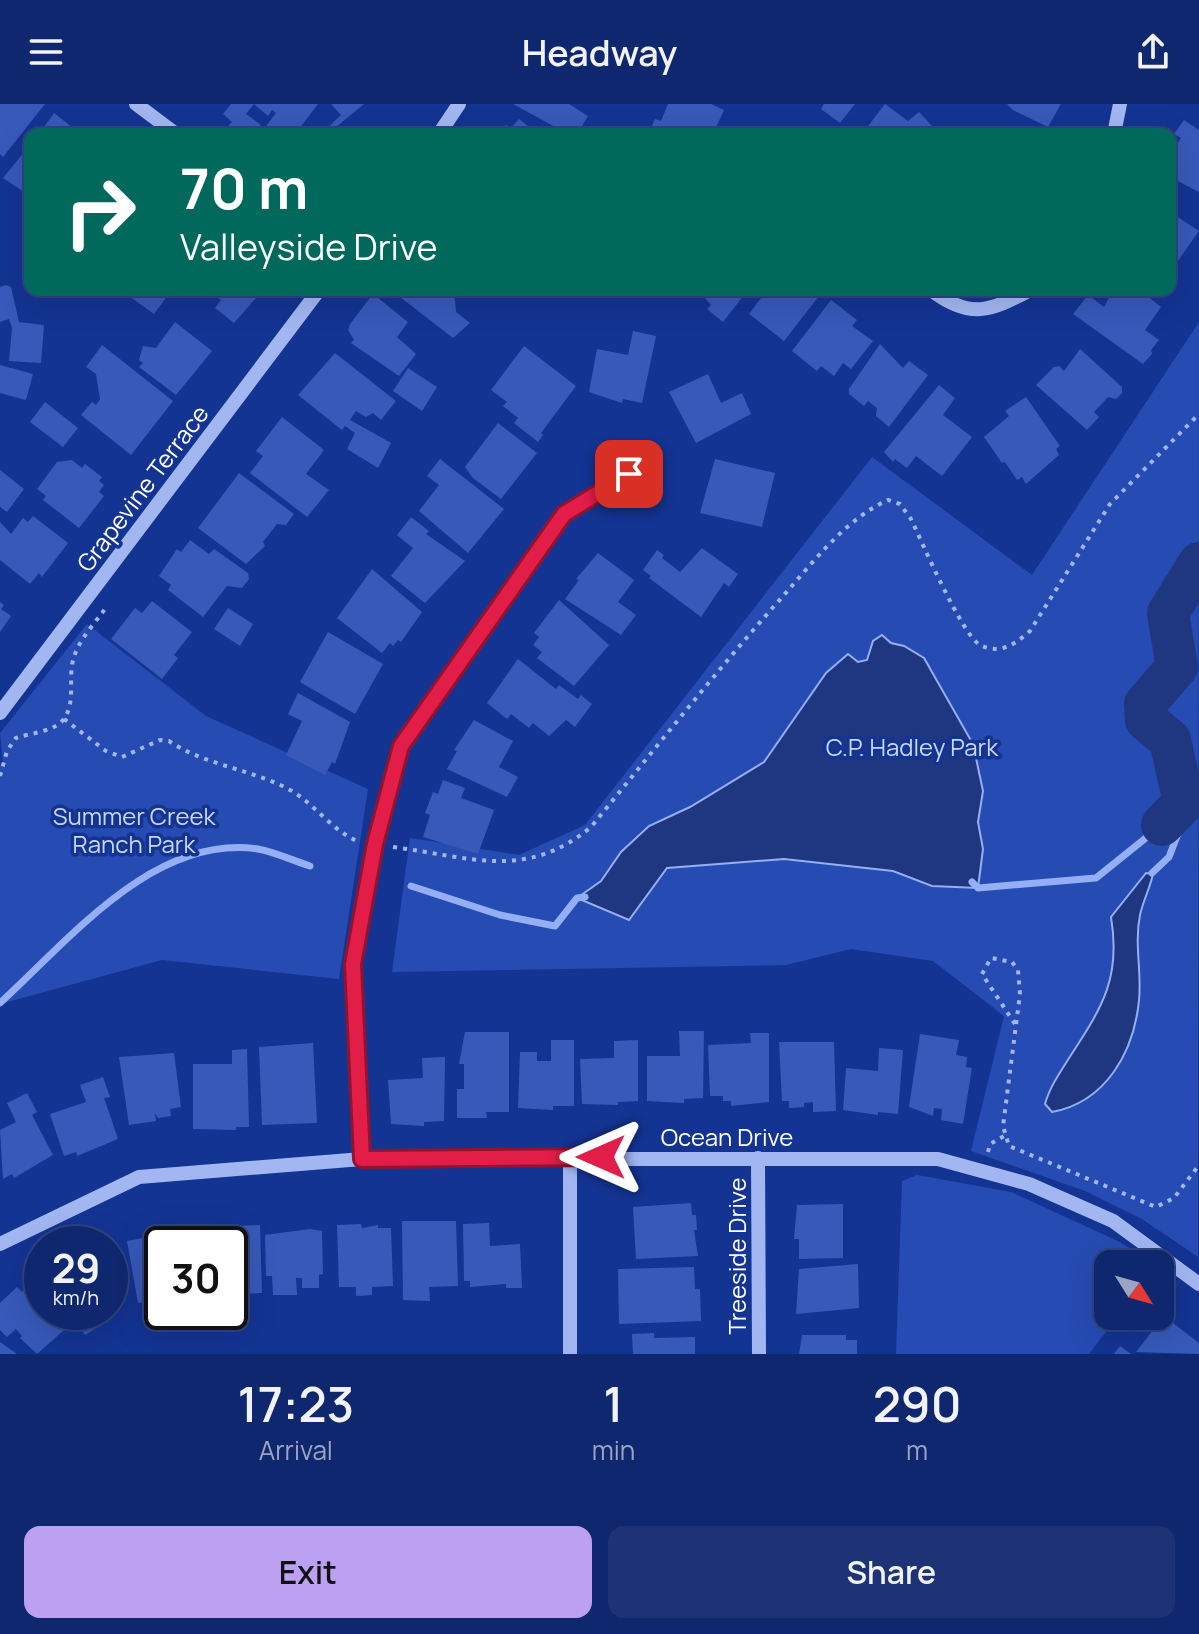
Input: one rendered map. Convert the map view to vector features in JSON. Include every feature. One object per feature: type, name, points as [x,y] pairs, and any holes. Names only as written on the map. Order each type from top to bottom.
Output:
[{"type":"street","points":[[136,104],[168,128]]},
{"type":"street","points":[[443,128],[459,104]]},
{"type":"street","points":[[1115,128],[1120,104]]},
{"type":"street","name":"Grapevine Terrace","points":[[0,713],[314,296]]},
{"type":"street","points":[[939,296],[947,302],[989,311],[1018,296]]},
{"type":"street","points":[[362,1159],[353,964],[375,844],[401,746],[564,514],[629,474]]},
{"type":"street","points":[[570,1157],[570,1354]]},
{"type":"street","name":"Treeside Drive","points":[[758,1158],[759,1354]]},
{"type":"street","name":"Ocean Drive","points":[[0,1244],[139,1177],[362,1159],[938,1159],[1029,1184],[1113,1221],[1199,1284]]},
{"type":"path","points":[[388,847],[520,862],[548,855],[571,843],[591,827],[746,638],[820,554],[871,508],[888,500],[900,504],[911,519],[963,625],[978,644],[994,649],[1012,647],[1030,631],[1110,504],[1199,414]]},
{"type":"path","points":[[0,776],[7,751],[16,738],[55,727],[64,719],[71,696],[71,674],[77,648],[105,609],[88,597]]},
{"type":"path","points":[[64,719],[106,751],[122,757],[160,740],[293,792],[345,836],[357,841]]},
{"type":"path","points":[[1015,1024],[982,974],[991,958],[1005,959],[1018,970],[1020,994],[1004,1136],[1009,1146],[1156,1207],[1174,1198],[1199,1165]]},
{"type":"path","points":[[987,1157],[990,1144],[1004,1136]]},
{"type":"green space","name":"C.P. Hadley Park","points":[[1199,322],[1198,1257],[1142,1219],[1085,1191],[971,1151],[1004,1016],[933,961],[851,949],[786,965],[392,972],[410,838],[519,855],[585,825],[872,457],[1032,575]]},
{"type":"green space","name":"Summer Creek Ranch Park","points":[[87,624],[206,716],[368,789],[339,979],[162,960],[0,1004],[0,766],[3,762],[0,733]]},
{"type":"green space","points":[[917,1175],[1011,1192],[1132,1250],[1094,1250],[1094,1330],[1107,1330],[1089,1354],[896,1354],[902,1181]]},
{"type":"shaded area","points":[[882,635],[891,643],[904,646],[924,658],[973,744],[983,791],[978,822],[983,849],[978,888],[932,886],[893,871],[784,859],[667,868],[629,920],[577,898],[601,881],[621,852],[649,826],[690,807],[764,762],[826,673],[848,654],[858,662],[867,660],[873,641]]},
{"type":"shaded area","points":[[1146,873],[1153,874],[1138,926],[1139,1000],[1124,1056],[1102,1086],[1088,1098],[1052,1112],[1045,1104],[1050,1091],[1107,990],[1113,957],[1111,917]]},
{"type":"building","points":[[0,104],[45,104],[3,157],[0,154]]},
{"type":"building","points":[[231,104],[254,104],[246,114],[261,125],[259,128],[230,128],[228,126],[232,122],[223,114]]},
{"type":"building","points":[[254,104],[318,104],[300,128],[265,128],[276,113],[272,110],[268,116]]},
{"type":"building","points":[[331,104],[364,104],[335,128],[327,128],[341,115]]},
{"type":"building","points":[[513,104],[569,104],[588,116],[581,128],[557,128]]},
{"type":"building","points":[[668,104],[711,104],[724,110],[716,128],[651,128],[655,119],[661,121]]},
{"type":"building","points":[[824,104],[855,104],[840,123],[821,109]]},
{"type":"building","points":[[885,104],[908,121],[919,112],[934,128],[867,128]]},
{"type":"building","points":[[1007,104],[1061,104],[1048,127]]},
{"type":"building","points":[[54,113],[73,128],[43,128]]},
{"type":"building","points":[[519,119],[530,128],[511,128]]},
{"type":"building","points":[[1184,120],[1199,130],[1199,192],[1176,180],[1176,146],[1181,138],[1176,131]]},
{"type":"building","points":[[24,152],[24,192],[3,178]]},
{"type":"building","points":[[1176,216],[1199,231],[1176,264]]},
{"type":"building","points":[[0,287],[11,287],[19,322],[44,325],[41,363],[9,361],[12,328],[9,319],[0,322]]},
{"type":"building","points":[[129,296],[167,296],[154,314]]},
{"type":"building","points":[[215,296],[258,296],[234,323],[215,308],[221,300]]},
{"type":"building","points":[[371,296],[376,296],[408,322],[397,337],[416,354],[399,376],[351,343],[354,340],[348,330]]},
{"type":"building","points":[[399,296],[455,296],[456,312],[470,323],[453,338]]},
{"type":"building","points":[[703,296],[743,296],[723,322],[707,309],[711,305]]},
{"type":"building","points":[[762,296],[819,296],[784,341],[749,314]]},
{"type":"building","points":[[1087,296],[1104,307],[1110,296],[1147,296],[1161,307],[1145,330],[1159,340],[1143,364],[1073,314]]},
{"type":"building","points":[[831,300],[857,320],[852,326],[873,341],[851,369],[843,363],[834,376],[821,366],[817,371],[792,351]]},
{"type":"building","points":[[175,322],[212,351],[176,395],[139,367],[143,363],[139,360],[143,346],[156,348]]},
{"type":"building","points":[[633,331],[656,336],[642,403],[623,399],[622,403],[589,392],[597,349],[628,355]]},
{"type":"building","points":[[880,344],[903,368],[909,361],[928,375],[889,427],[876,416],[877,408],[868,401],[864,406],[849,394],[849,389]]},
{"type":"building","points":[[102,345],[173,401],[131,455],[81,415],[92,402],[96,405],[100,399],[96,374],[86,367]]},
{"type":"building","points":[[524,346],[576,386],[541,433],[543,435],[538,442],[514,423],[518,418],[503,406],[507,402],[491,390]]},
{"type":"building","points":[[1080,349],[1122,387],[1122,393],[1116,399],[1108,397],[1094,412],[1099,417],[1087,430],[1036,385],[1054,367],[1059,366],[1064,371]]},
{"type":"building","points":[[335,353],[396,401],[381,420],[373,413],[366,417],[356,411],[350,420],[391,443],[378,468],[347,449],[355,433],[345,426],[342,430],[298,395]]},
{"type":"building","points":[[0,365],[33,374],[26,400],[0,393]]},
{"type":"building","points":[[408,368],[437,387],[422,411],[393,391]]},
{"type":"building","points":[[708,374],[721,403],[742,393],[751,414],[696,443],[669,392]]},
{"type":"building","points":[[939,385],[955,398],[943,415],[972,437],[942,476],[916,456],[907,468],[895,459],[893,462],[884,452]]},
{"type":"building","points":[[1026,397],[1060,446],[1056,449],[1059,455],[1026,484],[1022,477],[1017,480],[984,437],[1009,416],[1005,411]]},
{"type":"building","points":[[45,402],[78,428],[63,447],[30,422]]},
{"type":"building","points":[[282,417],[324,450],[306,474],[329,490],[307,517],[250,473],[263,456],[256,451]]},
{"type":"building","points":[[498,423],[537,453],[501,499],[473,478],[465,467]]},
{"type":"building","points":[[440,459],[504,509],[468,553],[419,511],[439,485],[427,476]]},
{"type":"building","points":[[715,459],[775,473],[762,527],[700,513]]},
{"type":"building","points":[[72,460],[82,468],[85,464],[102,477],[99,481],[104,485],[99,492],[104,496],[79,528],[43,500],[46,496],[37,489],[57,462]]},
{"type":"building","points":[[0,470],[24,489],[7,512],[0,507]]},
{"type":"building","points":[[239,473],[294,514],[286,525],[277,524],[263,542],[265,546],[246,564],[198,528]]},
{"type":"building","points":[[33,516],[68,543],[42,577],[39,573],[30,584],[0,560],[0,522],[11,534],[23,518],[28,522]]},
{"type":"building","points":[[411,517],[429,531],[426,534],[465,561],[425,603],[391,576],[413,548],[397,535]]},
{"type":"building","points":[[190,540],[209,554],[214,549],[248,573],[249,579],[242,588],[227,586],[203,617],[168,590],[171,585],[159,576],[177,549],[181,552]]},
{"type":"building","points":[[702,548],[738,574],[729,587],[724,583],[701,617],[649,578],[651,576],[643,570],[657,550],[680,572]]},
{"type":"building","points":[[598,553],[634,580],[618,602],[636,615],[621,635],[565,599],[579,580],[576,579]]},
{"type":"building","points":[[372,569],[422,612],[401,642],[398,640],[393,646],[390,643],[382,653],[337,618]]},
{"type":"building","points":[[559,600],[609,645],[574,686],[537,658],[542,652],[533,645],[539,637],[534,633]]},
{"type":"building","points":[[152,601],[192,632],[174,655],[178,658],[162,679],[111,639],[135,608],[142,613]]},
{"type":"building","points":[[0,602],[4,605],[1,609],[11,616],[0,632]]},
{"type":"building","points":[[228,608],[253,624],[240,646],[214,629]]},
{"type":"building","points":[[328,632],[383,664],[355,714],[300,682]]},
{"type":"building","points":[[518,659],[556,689],[559,685],[578,699],[581,695],[592,704],[575,727],[566,720],[549,736],[533,723],[529,728],[511,714],[507,719],[487,703]]},
{"type":"building","points":[[298,693],[350,722],[335,764],[332,762],[325,775],[286,755],[302,721],[288,714]]},
{"type":"building","points":[[474,720],[513,741],[499,767],[518,777],[507,797],[447,769],[457,751],[454,750]]},
{"type":"building","points":[[443,780],[465,788],[461,798],[494,810],[478,854],[423,837],[430,815],[425,813],[433,792],[438,794]]},
{"type":"building","points":[[679,1031],[704,1031],[703,1098],[684,1099],[684,1103],[647,1101],[647,1056],[680,1056]]},
{"type":"building","points":[[465,1032],[509,1032],[509,1112],[486,1112],[487,1118],[457,1118],[457,1089],[464,1089],[464,1064],[459,1064]]},
{"type":"building","points":[[750,1033],[769,1033],[769,1102],[731,1106],[731,1101],[723,1101],[723,1096],[710,1096],[708,1045],[751,1043]]},
{"type":"building","points":[[920,1034],[959,1040],[956,1055],[967,1057],[966,1067],[972,1068],[963,1124],[941,1120],[942,1109],[934,1108],[933,1116],[909,1107]]},
{"type":"building","points":[[551,1040],[574,1040],[574,1106],[553,1106],[553,1110],[518,1108],[520,1052],[537,1052],[537,1061],[551,1061]]},
{"type":"building","points":[[638,1040],[638,1101],[618,1102],[618,1105],[582,1104],[580,1059],[614,1058],[614,1041]]},
{"type":"building","points":[[779,1042],[834,1042],[836,1111],[813,1112],[813,1102],[804,1103],[804,1107],[789,1108],[789,1101],[782,1101]]},
{"type":"building","points":[[313,1043],[317,1123],[262,1125],[259,1047]]},
{"type":"building","points":[[879,1048],[903,1050],[898,1114],[878,1112],[878,1115],[843,1110],[846,1068],[878,1071]]},
{"type":"building","points":[[247,1049],[249,1127],[236,1127],[236,1130],[193,1129],[193,1064],[232,1064],[232,1050]]},
{"type":"building","points":[[174,1053],[181,1107],[170,1109],[171,1116],[158,1118],[155,1113],[156,1121],[129,1125],[119,1057]]},
{"type":"building","points":[[445,1057],[444,1121],[424,1122],[424,1126],[391,1124],[388,1080],[423,1078],[422,1058]]},
{"type":"building","points":[[103,1077],[110,1097],[104,1098],[118,1139],[77,1156],[76,1152],[64,1156],[50,1114],[86,1102],[80,1085]]},
{"type":"building","points":[[27,1093],[37,1112],[32,1115],[53,1155],[14,1178],[12,1174],[3,1179],[0,1130],[16,1122],[7,1103]]},
{"type":"building","points":[[691,1203],[692,1215],[696,1215],[697,1230],[694,1230],[698,1256],[636,1259],[633,1207]]},
{"type":"building","points":[[843,1204],[843,1258],[799,1259],[799,1239],[794,1239],[797,1205]]},
{"type":"building","points":[[402,1221],[456,1221],[458,1286],[429,1287],[430,1301],[403,1300]]},
{"type":"building","points":[[489,1223],[490,1246],[520,1244],[522,1288],[506,1288],[506,1284],[470,1287],[470,1281],[464,1281],[463,1224]]},
{"type":"building","points":[[361,1224],[362,1228],[378,1225],[378,1228],[391,1228],[393,1286],[372,1287],[372,1295],[356,1296],[356,1287],[339,1287],[337,1225]]},
{"type":"building","points":[[260,1225],[262,1293],[248,1293],[248,1226],[231,1226]]},
{"type":"building","points":[[310,1229],[322,1231],[323,1274],[319,1275],[319,1288],[302,1288],[302,1278],[296,1278],[297,1295],[273,1295],[272,1276],[266,1276],[265,1235]]},
{"type":"building","points":[[144,1238],[144,1302],[138,1303],[128,1241]]},
{"type":"building","points":[[858,1264],[859,1308],[796,1314],[799,1269]]},
{"type":"building","points":[[694,1267],[695,1289],[700,1289],[701,1321],[619,1324],[618,1269]]},
{"type":"building","points":[[17,1287],[22,1292],[24,1290],[24,1330],[64,1330],[37,1354],[20,1338],[22,1336],[16,1329],[7,1337],[0,1330],[0,1303]]},
{"type":"building","points":[[1174,1324],[1199,1343],[1199,1354],[1136,1352],[1153,1330],[1174,1330]]},
{"type":"building","points":[[654,1333],[654,1338],[695,1337],[695,1354],[633,1354],[632,1334]]},
{"type":"building","points":[[802,1335],[846,1335],[846,1340],[857,1340],[857,1354],[799,1354]]},
{"type":"building","points":[[0,1342],[17,1354],[0,1354]]},
{"type":"building","points":[[1120,1346],[1131,1354],[1114,1354]]},
{"type":"waterway","points":[[1162,825],[1184,802],[1170,740],[1146,720],[1145,704],[1177,667],[1168,613],[1199,563]]},
{"type":"waterway","points":[[1152,873],[1169,857],[1179,831],[1174,815]]},
{"type":"waterway","points":[[972,882],[978,888],[1096,878],[1162,825]]},
{"type":"waterway","points":[[0,1003],[116,897],[149,875],[184,858],[220,849],[258,849],[310,866]]},
{"type":"waterway","points":[[411,886],[500,915],[555,926],[577,898],[585,897]]},
{"type":"route","points":[[601,1157],[362,1159],[353,964],[375,844],[401,746],[564,514],[629,474]]}]
